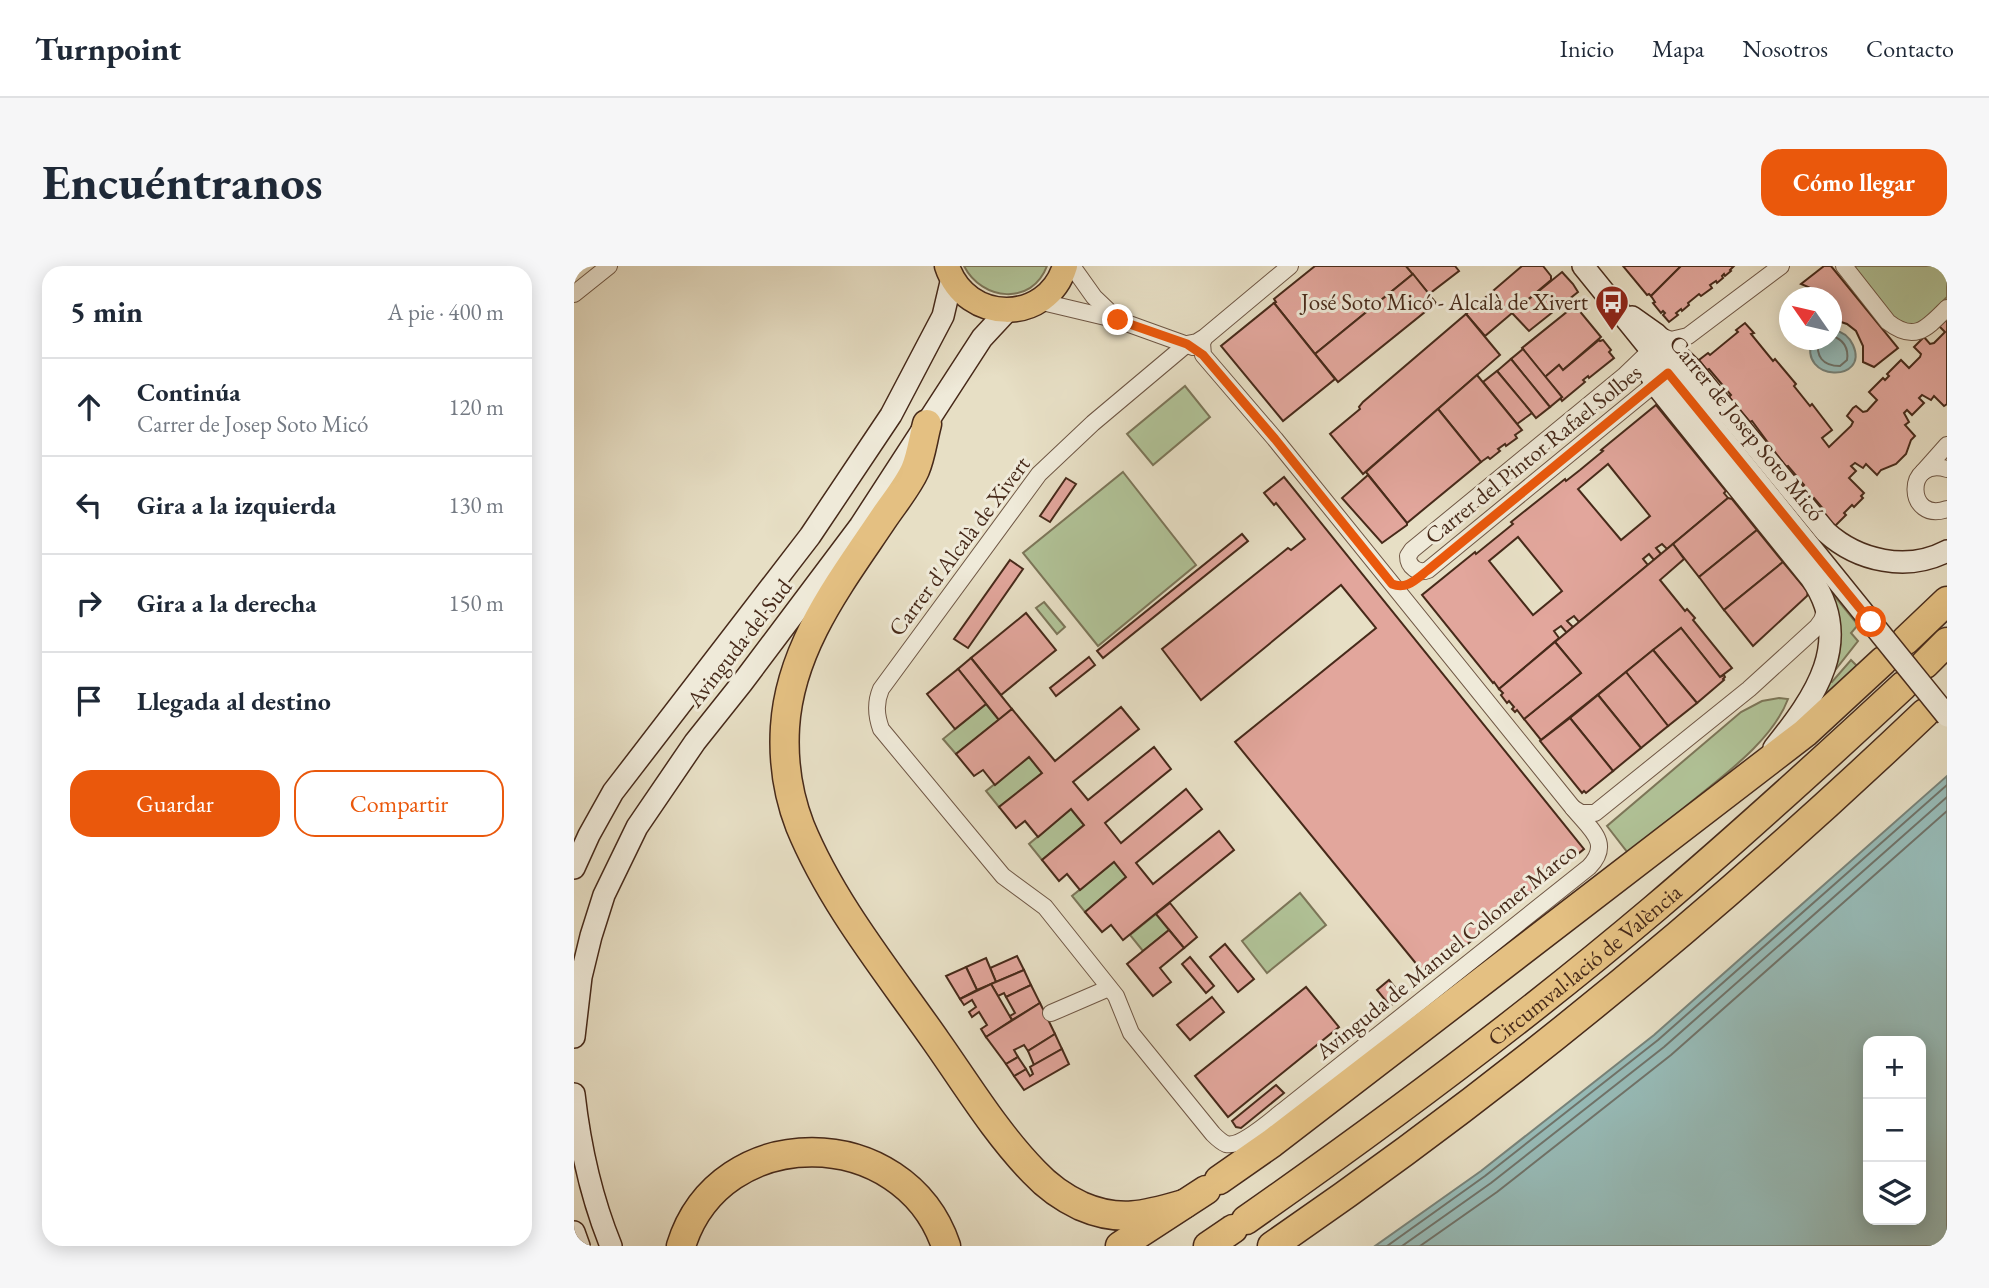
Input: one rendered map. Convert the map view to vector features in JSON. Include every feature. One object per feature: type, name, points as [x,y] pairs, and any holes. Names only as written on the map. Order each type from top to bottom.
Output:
[{"type":"highway","points":[[927,424],[915,471],[824,609],[795,673],[785,727],[788,783],[799,824],[824,876],[856,926],[991,1118],[1034,1172],[1062,1195],[1080,1206],[1101,1213],[1141,1216],[1203,1191]]},
{"type":"highway","points":[[1906,640],[1947,601]]},
{"type":"highway","points":[[1925,664],[1947,642]]},
{"type":"highway","points":[[1121,1246],[1272,1143],[1805,733],[1883,661]]},
{"type":"highway","name":"Circumval·lació de València","points":[[1209,1246],[1497,1036],[1622,934],[1805,776],[1903,686]]},
{"type":"highway","name":"Circumval·lació de València","points":[[1272,1246],[1520,1064],[1667,945],[1839,794],[1936,714]]},
{"type":"highway","points":[[681,1246],[692,1219],[716,1188],[735,1174],[759,1162],[797,1153],[821,1152],[834,1152],[866,1161],[895,1178],[920,1202],[941,1231],[946,1246]]},
{"type":"main road","points":[[946,271],[959,289],[978,304],[1008,310],[1027,307],[1049,293],[1065,266]]},
{"type":"main road","name":"Carrer de Josep Soto Micó","points":[[1583,266],[1616,306],[1653,342],[1692,369],[1835,541],[1856,552],[1897,562],[1915,561],[1947,551]]},
{"type":"main road","name":"Avinguda del Sud","points":[[574,868],[613,792],[810,536],[891,415],[943,316],[946,271]]},
{"type":"main road","name":"Avinguda del Sud","points":[[574,1037],[581,977],[591,936],[604,895],[637,827],[695,742],[860,526],[982,338],[1008,310]]},
{"type":"main road","points":[[1653,342],[1650,373],[1661,378],[1819,589],[1826,607],[1831,634],[1825,672],[1801,712],[1755,772]]},
{"type":"main road","name":"Carrer de Josep Soto Micó","points":[[1661,378],[1871,622],[1936,714]]},
{"type":"main road","points":[[574,1094],[587,1172],[598,1213],[611,1246]]},
{"type":"main road","points":[[574,1232],[579,1246]]},
{"type":"street","points":[[1072,266],[1094,297],[1118,320]]},
{"type":"street","name":"Carrer d'Alcalà de Xivert","points":[[1242,1141],[1226,1144],[1213,1134],[1131,1034],[1116,996],[1045,907],[1003,876],[881,729],[876,715],[881,689],[1039,474],[1093,423],[1187,344],[1205,337],[1290,266]]},
{"type":"street","points":[[1653,342],[1688,337],[1781,266]]},
{"type":"street","points":[[1844,266],[1888,322],[1905,332],[1923,330],[1947,308]]},
{"type":"street","points":[[574,294],[605,267]]},
{"type":"street","points":[[1038,301],[1118,320],[1187,344],[1203,355],[1397,587],[1573,808]]},
{"type":"street","points":[[1203,355],[1202,343],[1205,337]]},
{"type":"street","name":"Carrer del Pintor Rafael Solbes","points":[[1653,342],[1624,376],[1388,571],[1397,587],[1428,570],[1661,378]]},
{"type":"street","points":[[1947,445],[1920,475],[1915,489],[1918,502],[1930,511],[1947,509]]},
{"type":"street","points":[[1920,475],[1931,468],[1947,469]]},
{"type":"street","name":"Carrer del Pintor Rafael Solbes","points":[[1412,550],[1408,556],[1411,567],[1417,571],[1428,570]]},
{"type":"street","name":"Avinguda de Manuel Colomer Marco","points":[[1573,808],[1581,813],[1595,813],[1749,689],[1817,627],[1826,607]]},
{"type":"street","name":"Avinguda de Manuel Colomer Marco","points":[[1242,1141],[1598,858],[1601,848],[1597,838],[1573,808]]},
{"type":"street","points":[[1051,1013],[1109,988]]},
{"type":"green space","points":[[964,266],[1047,266],[1040,279],[1030,288],[1007,294],[982,286]]},
{"type":"green space","points":[[1852,266],[1947,266],[1947,297],[1925,319],[1918,324],[1909,325],[1893,318]]},
{"type":"green space","points":[[1185,386],[1210,417],[1153,465],[1127,434]]},
{"type":"green space","points":[[1123,472],[1196,565],[1098,646],[1023,553]]},
{"type":"green space","points":[[1816,573],[1858,625],[1851,633],[1858,641],[1832,674]]},
{"type":"green space","points":[[1044,602],[1065,627],[1057,634],[1036,608]]},
{"type":"green space","points":[[1851,660],[1862,671],[1806,723],[1828,679],[1832,682]]},
{"type":"green space","points":[[1788,699],[1772,728],[1761,741],[1722,777],[1628,853],[1607,826],[1741,712],[1762,701]]},
{"type":"green space","points":[[986,704],[999,720],[956,754],[943,739]]},
{"type":"green space","points":[[1029,757],[1042,773],[999,807],[986,791]]},
{"type":"green space","points":[[1071,809],[1084,825],[1042,860],[1029,844]]},
{"type":"green space","points":[[1114,862],[1126,877],[1085,912],[1072,896]]},
{"type":"green space","points":[[1300,893],[1326,925],[1267,973],[1242,941]]},
{"type":"green space","points":[[1156,914],[1169,930],[1143,951],[1130,935]]},
{"type":"water","points":[[1842,333],[1853,345],[1856,357],[1852,366],[1844,371],[1834,372],[1823,370],[1815,364],[1811,350],[1842,350]]},
{"type":"water","points":[[1947,776],[1947,1246],[1375,1246],[1481,1171],[1654,1035]]},
{"type":"building","points":[[1315,266],[1406,266],[1413,274],[1315,354],[1274,303],[1274,299]]},
{"type":"building","points":[[1406,266],[1455,266],[1459,271],[1429,294]]},
{"type":"building","points":[[1522,266],[1543,266],[1551,280],[1485,336],[1466,314]]},
{"type":"building","points":[[1623,266],[1681,266],[1651,296],[1647,295]]},
{"type":"building","points":[[1681,266],[1734,266],[1717,283],[1716,281],[1710,285],[1712,288],[1701,296],[1699,294],[1669,322],[1663,315],[1665,313],[1661,313],[1653,303],[1655,302],[1651,296]]},
{"type":"building","points":[[1824,266],[1831,266],[1898,348],[1874,367],[1863,362],[1863,346],[1856,331],[1842,322],[1842,287],[1808,287],[1801,284]]},
{"type":"building","points":[[1562,272],[1578,292],[1529,331],[1512,313]]},
{"type":"building","points":[[1413,274],[1436,303],[1338,382],[1315,354]]},
{"type":"building","points":[[1274,303],[1335,379],[1283,421],[1221,346]]},
{"type":"building","points":[[1573,307],[1578,309],[1601,337],[1563,370],[1559,365],[1545,377],[1522,348]]},
{"type":"building","points":[[1466,314],[1500,355],[1363,474],[1330,434],[1360,409],[1363,402]]},
{"type":"building","points":[[1947,318],[1947,404],[1944,406],[1934,396],[1931,400],[1922,395],[1919,398],[1924,403],[1912,415],[1907,410],[1904,413],[1909,422],[1905,425],[1915,436],[1906,454],[1896,464],[1881,470],[1877,475],[1866,464],[1863,468],[1855,463],[1851,466],[1856,471],[1849,478],[1864,493],[1861,496],[1863,498],[1844,513],[1846,515],[1834,527],[1823,512],[1825,511],[1802,487],[1804,485],[1788,466],[1786,467],[1752,421],[1750,422],[1729,397],[1731,395],[1699,360],[1708,353],[1710,355],[1745,323],[1754,333],[1751,334],[1773,361],[1775,359],[1810,406],[1812,404],[1832,430],[1822,438],[1829,447],[1851,426],[1853,422],[1847,416],[1853,408],[1856,406],[1863,412],[1867,411],[1877,400],[1869,392],[1883,378],[1885,380],[1889,376],[1887,374],[1901,360],[1909,368],[1921,354],[1914,347],[1924,337],[1930,344],[1934,343],[1945,332],[1939,326]]},
{"type":"building","points":[[1599,340],[1603,340],[1614,358],[1583,380],[1585,382],[1562,401],[1562,397],[1545,377],[1559,365],[1563,370]]},
{"type":"building","points":[[1523,349],[1562,397],[1550,407],[1511,359]]},
{"type":"building","points":[[1511,359],[1550,407],[1536,418],[1497,371]]},
{"type":"building","points":[[1497,371],[1532,413],[1517,424],[1483,382]]},
{"type":"building","points":[[1477,375],[1522,430],[1515,435],[1517,438],[1498,449],[1500,451],[1490,459],[1488,457],[1481,462],[1438,409]]},
{"type":"building","points":[[1656,405],[1726,491],[1724,493],[1728,498],[1667,549],[1662,544],[1656,548],[1661,554],[1654,560],[1649,554],[1643,559],[1648,565],[1579,622],[1574,616],[1567,621],[1573,627],[1567,633],[1561,626],[1554,631],[1559,638],[1499,689],[1422,595],[1513,524],[1511,522],[1565,479],[1566,481],[1580,470],[1603,451],[1601,450]],"holes":[[[1608,464],[1650,516],[1621,540],[1578,489]],[[1518,537],[1562,591],[1533,615],[1489,561]]]},
{"type":"building","points":[[1438,409],[1481,462],[1407,523],[1366,472]]},
{"type":"building","points":[[1368,475],[1407,523],[1382,543],[1342,498]]},
{"type":"building","points":[[1284,477],[1584,849],[1427,977],[1235,742],[1376,628],[1341,585],[1201,700],[1162,649],[1288,548],[1291,550],[1305,539],[1276,503],[1274,505],[1264,493]]},
{"type":"building","points":[[1066,478],[1076,484],[1050,522],[1040,516]]},
{"type":"building","points":[[1728,498],[1732,499],[1757,530],[1699,577],[1673,544]]},
{"type":"building","points":[[1757,530],[1783,562],[1724,610],[1699,577]]},
{"type":"building","points":[[1242,534],[1248,541],[1103,658],[1097,651]]},
{"type":"building","points":[[1673,544],[1684,559],[1660,580],[1685,611],[1687,609],[1695,618],[1693,620],[1732,668],[1720,677],[1681,628],[1541,740],[1524,719],[1581,673],[1555,642]]},
{"type":"building","points":[[1010,560],[1023,569],[968,648],[954,639]]},
{"type":"building","points":[[1783,562],[1808,592],[1807,596],[1753,646],[1724,610]]},
{"type":"building","points":[[1026,613],[1056,650],[1001,695],[971,658]]},
{"type":"building","points":[[1681,628],[1720,677],[1725,677],[1697,703],[1653,650]]},
{"type":"building","points":[[1555,642],[1581,673],[1524,719],[1517,710],[1515,712],[1512,709],[1514,707],[1509,701],[1507,703],[1499,689]]},
{"type":"building","points":[[1653,650],[1697,703],[1668,726],[1626,672]]},
{"type":"building","points":[[1089,657],[1095,665],[1056,696],[1050,688]]},
{"type":"building","points":[[971,658],[1012,709],[999,720],[958,669]]},
{"type":"building","points":[[958,669],[986,704],[955,729],[927,694]]},
{"type":"building","points":[[1626,672],[1668,726],[1641,748],[1598,695]]},
{"type":"building","points":[[1598,695],[1641,748],[1613,771],[1570,718]]},
{"type":"building","points":[[1121,707],[1139,729],[1073,782],[1088,800],[1154,747],[1171,769],[1105,823],[1121,843],[1186,789],[1202,809],[1136,863],[1153,884],[1219,831],[1234,850],[1123,940],[1111,925],[1102,932],[1085,912],[1126,877],[1114,862],[1080,890],[1067,874],[1059,881],[1042,860],[1084,825],[1071,809],[1038,837],[1025,821],[1016,828],[999,807],[1042,773],[1029,757],[995,785],[983,770],[974,776],[956,754],[1012,709],[1055,761]]},
{"type":"building","points":[[1570,718],[1613,771],[1586,793],[1582,793],[1540,741]]},
{"type":"building","points":[[1170,903],[1197,937],[1184,948],[1156,914]]},
{"type":"building","points":[[1169,930],[1184,948],[1160,968],[1171,982],[1153,996],[1127,964]]},
{"type":"building","points":[[1225,944],[1254,979],[1238,992],[1210,957]]},
{"type":"building","points":[[1017,956],[1024,970],[996,982],[990,968]]},
{"type":"building","points":[[1190,957],[1214,986],[1206,993],[1182,964]]},
{"type":"building","points":[[986,958],[996,982],[977,990],[966,967]]},
{"type":"building","points":[[966,967],[977,990],[960,999],[946,976]]},
{"type":"building","points":[[1024,970],[1031,985],[1006,997],[1004,993],[998,996],[991,984]]},
{"type":"building","points":[[1389,980],[1402,996],[1390,1006],[1377,990]]},
{"type":"building","points":[[991,984],[1012,1020],[986,1037],[981,1029],[987,1025],[979,1012],[972,1017],[969,1012],[976,1007],[972,1000],[964,1005],[960,999]]},
{"type":"building","points":[[1031,985],[1040,1003],[1012,1020],[1010,1016],[1015,1013],[1006,997]]},
{"type":"building","points":[[1306,987],[1339,1027],[1228,1117],[1195,1076]]},
{"type":"building","points":[[1212,997],[1224,1012],[1190,1040],[1177,1025]]},
{"type":"building","points":[[1040,1003],[1055,1034],[1028,1051],[1024,1045],[1014,1050],[1018,1057],[1006,1064],[986,1037]]},
{"type":"building","points":[[1055,1034],[1062,1049],[1034,1065],[1028,1051]]},
{"type":"building","points":[[1062,1049],[1069,1064],[1024,1090],[1014,1076],[1026,1069],[1030,1076],[1033,1074],[1030,1067]]},
{"type":"building","points":[[1018,1057],[1026,1069],[1014,1076],[1006,1064]]},
{"type":"building","points":[[1276,1085],[1284,1093],[1241,1128],[1236,1127],[1232,1121]]},
{"type":"place","name":"José Soto Micó - Alcalà de Xivert","points":[[1612,332]]},
{"type":"route","points":[[1118,320],[1187,344],[1203,355],[1392,584],[1402,587],[1428,570],[1668,373],[1871,622]]}]
